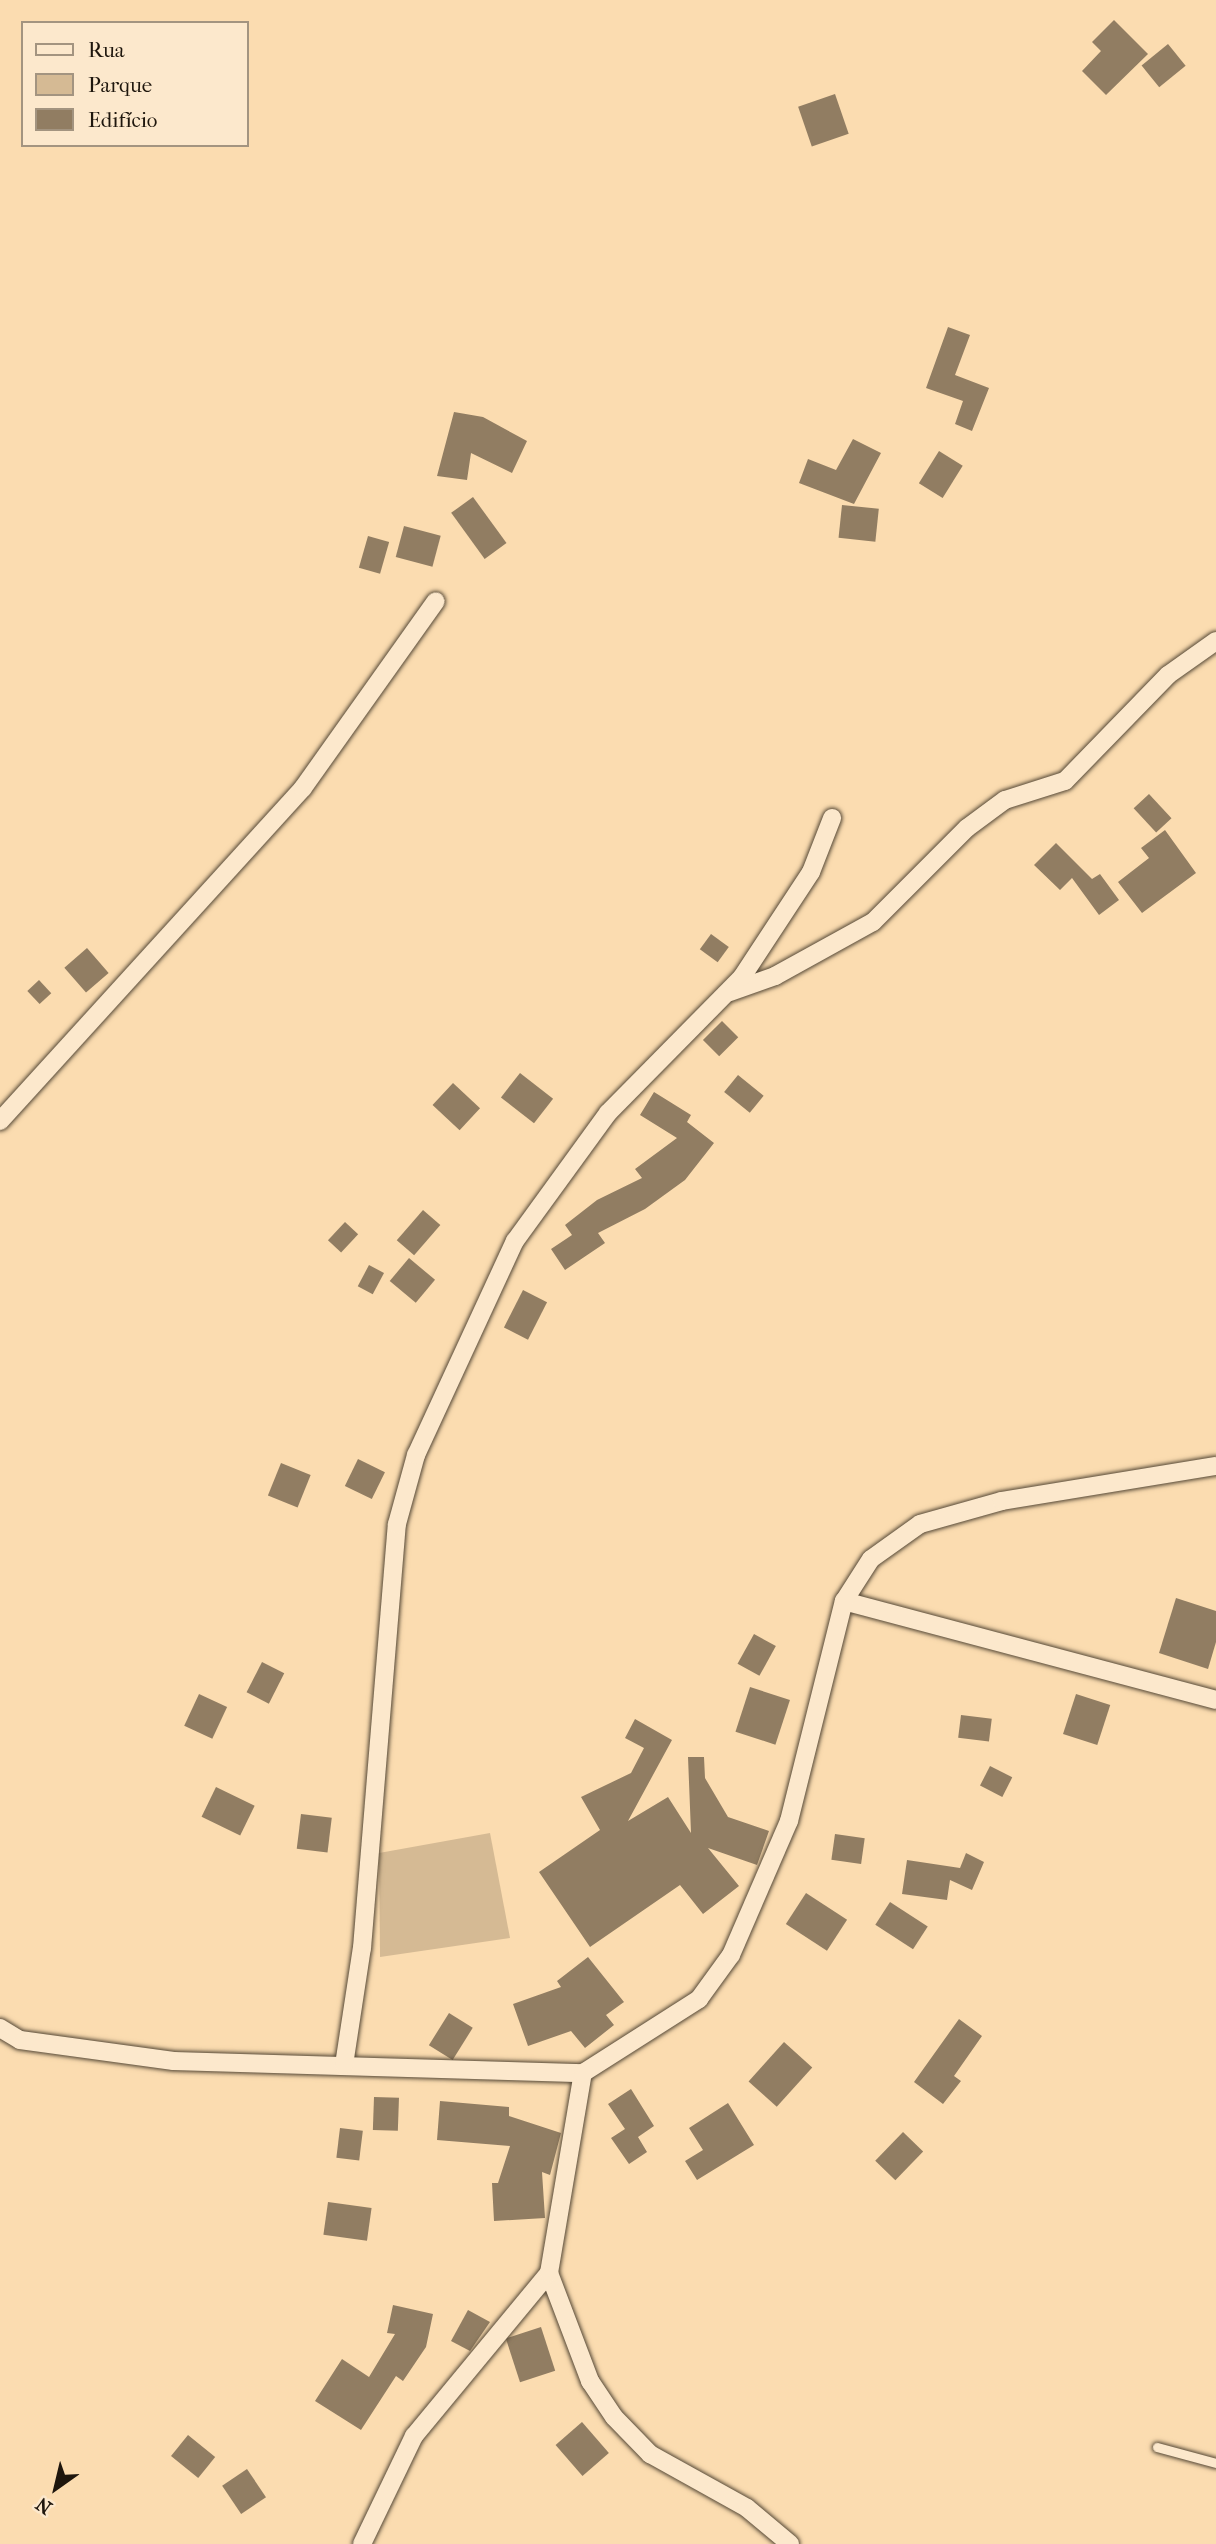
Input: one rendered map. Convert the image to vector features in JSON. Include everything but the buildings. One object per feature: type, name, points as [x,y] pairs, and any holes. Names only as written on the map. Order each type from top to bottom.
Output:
[{"type":"street","points":[[0,1121],[303,788],[436,601]]},
{"type":"street","points":[[726,993],[775,976],[873,922],[967,828],[1005,800],[1065,781],[1168,675],[1216,641]]},
{"type":"street","points":[[344,2065],[362,1948],[397,1524],[416,1455],[515,1241],[608,1113],[726,993],[811,872],[832,818]]},
{"type":"street","points":[[0,2028],[20,2040],[174,2061],[583,2073],[699,1999],[731,1955],[789,1821],[844,1601],[871,1559],[920,1524],[1002,1502],[1216,1466]]},
{"type":"street","points":[[844,1601],[1216,1700]]},
{"type":"street","points":[[362,2544],[414,2436],[549,2273],[583,2073]]},
{"type":"street","points":[[549,2273],[590,2381],[614,2417],[650,2454],[747,2508],[790,2544]]},
{"type":"lane","points":[[1157,2448],[1216,2463]]},
{"type":"green space","points":[[490,1833],[510,1938],[380,1957],[379,1853]]}]
